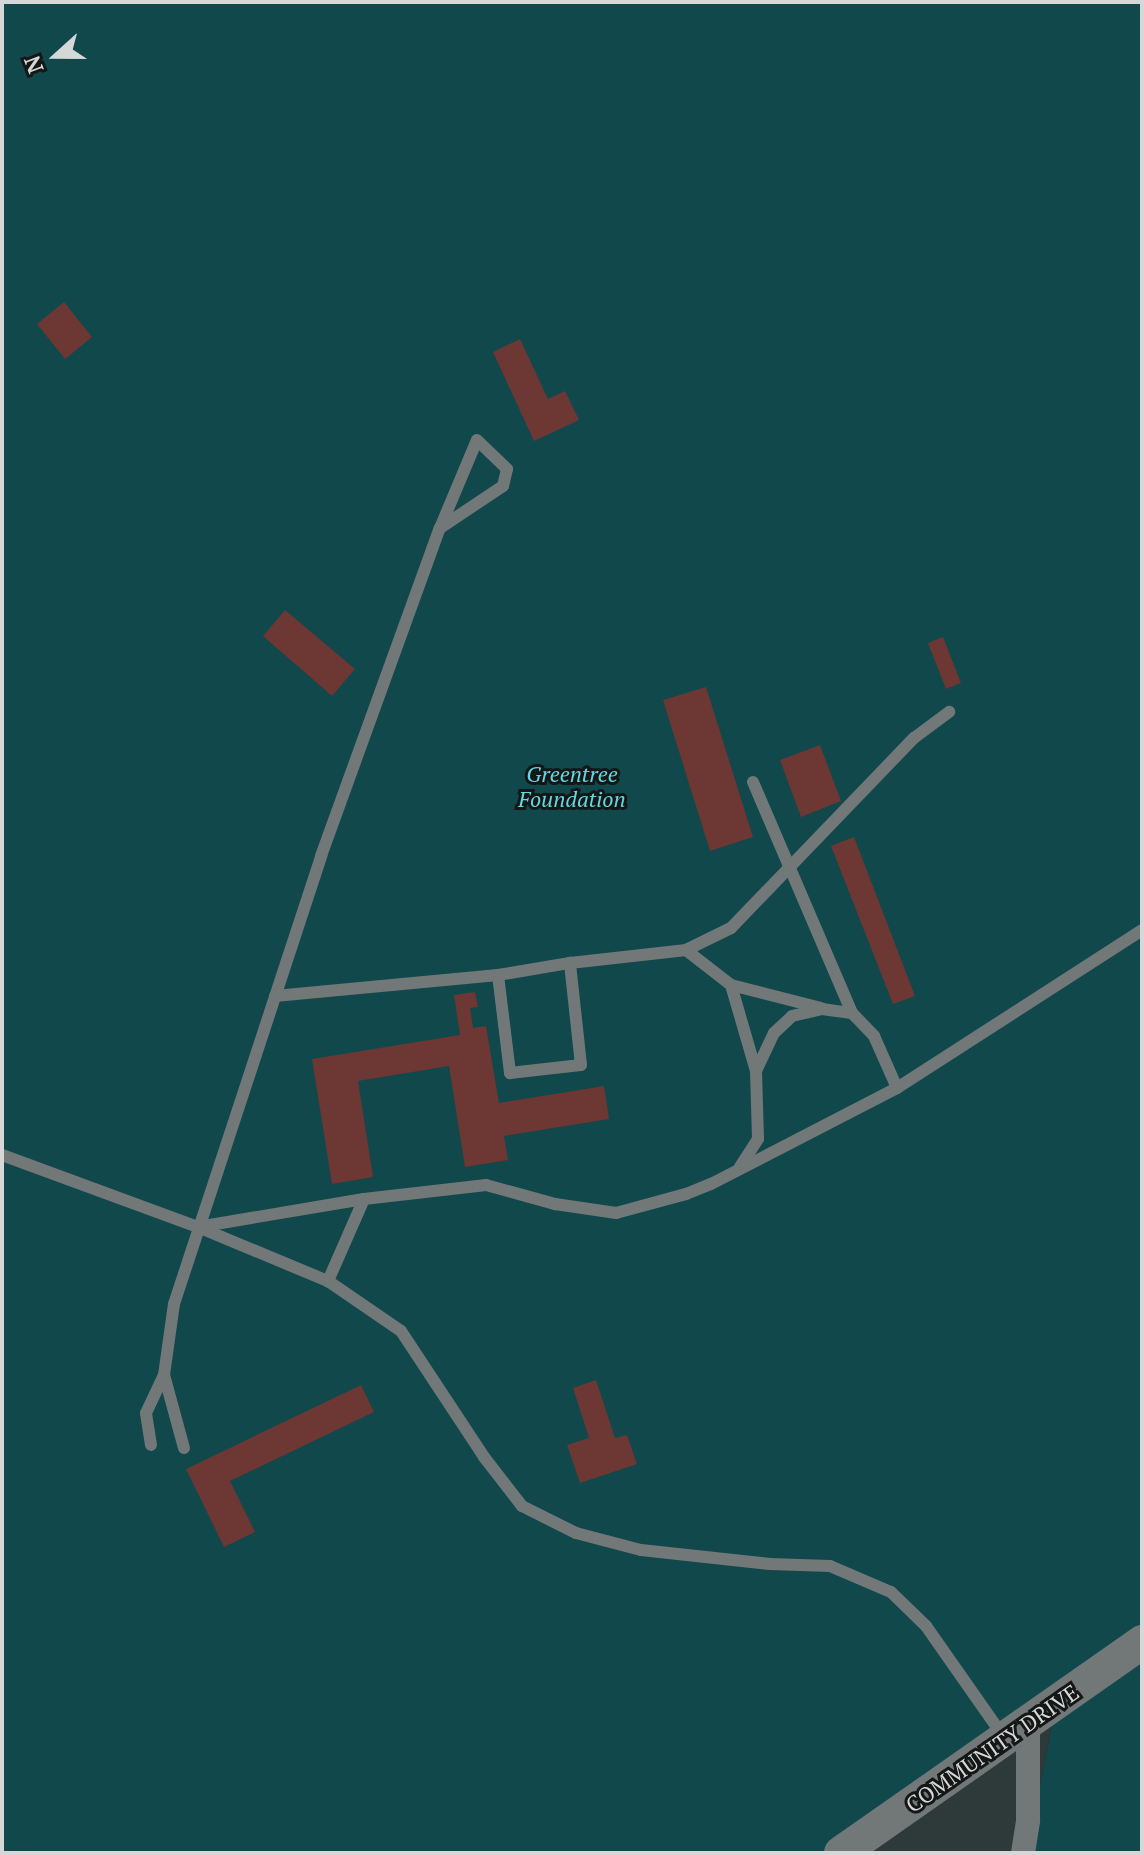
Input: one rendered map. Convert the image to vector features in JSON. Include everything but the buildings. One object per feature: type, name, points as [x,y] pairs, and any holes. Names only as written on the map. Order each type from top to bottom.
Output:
[{"type":"main road","name":"COMMUNITY DRIVE","points":[[841,1853],[1142,1642]]},
{"type":"street","points":[[1017,1730],[1028,1820],[1023,1853]]},
{"type":"lane","points":[[151,1445],[146,1413],[164,1375],[174,1304],[198,1227],[321,856],[440,528],[477,440],[507,469],[503,486],[440,528]]},
{"type":"lane","points":[[275,996],[498,975],[570,963],[686,950],[731,928],[914,738],[949,712]]},
{"type":"lane","points":[[753,782],[852,1013],[874,1036],[897,1088]]},
{"type":"lane","points":[[198,1227],[364,1199],[486,1185],[555,1204],[616,1213],[686,1194],[897,1088],[1142,930]]},
{"type":"lane","points":[[686,950],[731,985],[822,1009],[852,1013]]},
{"type":"lane","points":[[498,975],[510,1073],[581,1065],[570,963]]},
{"type":"lane","points":[[731,985],[756,1071],[758,1139],[738,1170]]},
{"type":"lane","points":[[756,1071],[774,1033],[792,1016],[822,1009]]},
{"type":"lane","points":[[2,1155],[198,1227],[328,1281],[401,1331],[484,1457],[522,1506],[576,1533],[641,1550],[770,1564],[830,1566],[891,1592],[926,1626],[1017,1730]]},
{"type":"lane","points":[[328,1281],[364,1199]]},
{"type":"lane","points":[[164,1375],[184,1448]]},
{"type":"shaded area","points":[[1056,1705],[1026,1853],[853,1853]]},
{"type":"green space","name":"Greentree Foundation","points":[[2,2],[1142,2],[1142,1853],[1026,1853],[1056,1707],[853,1853],[2,1853]]}]
